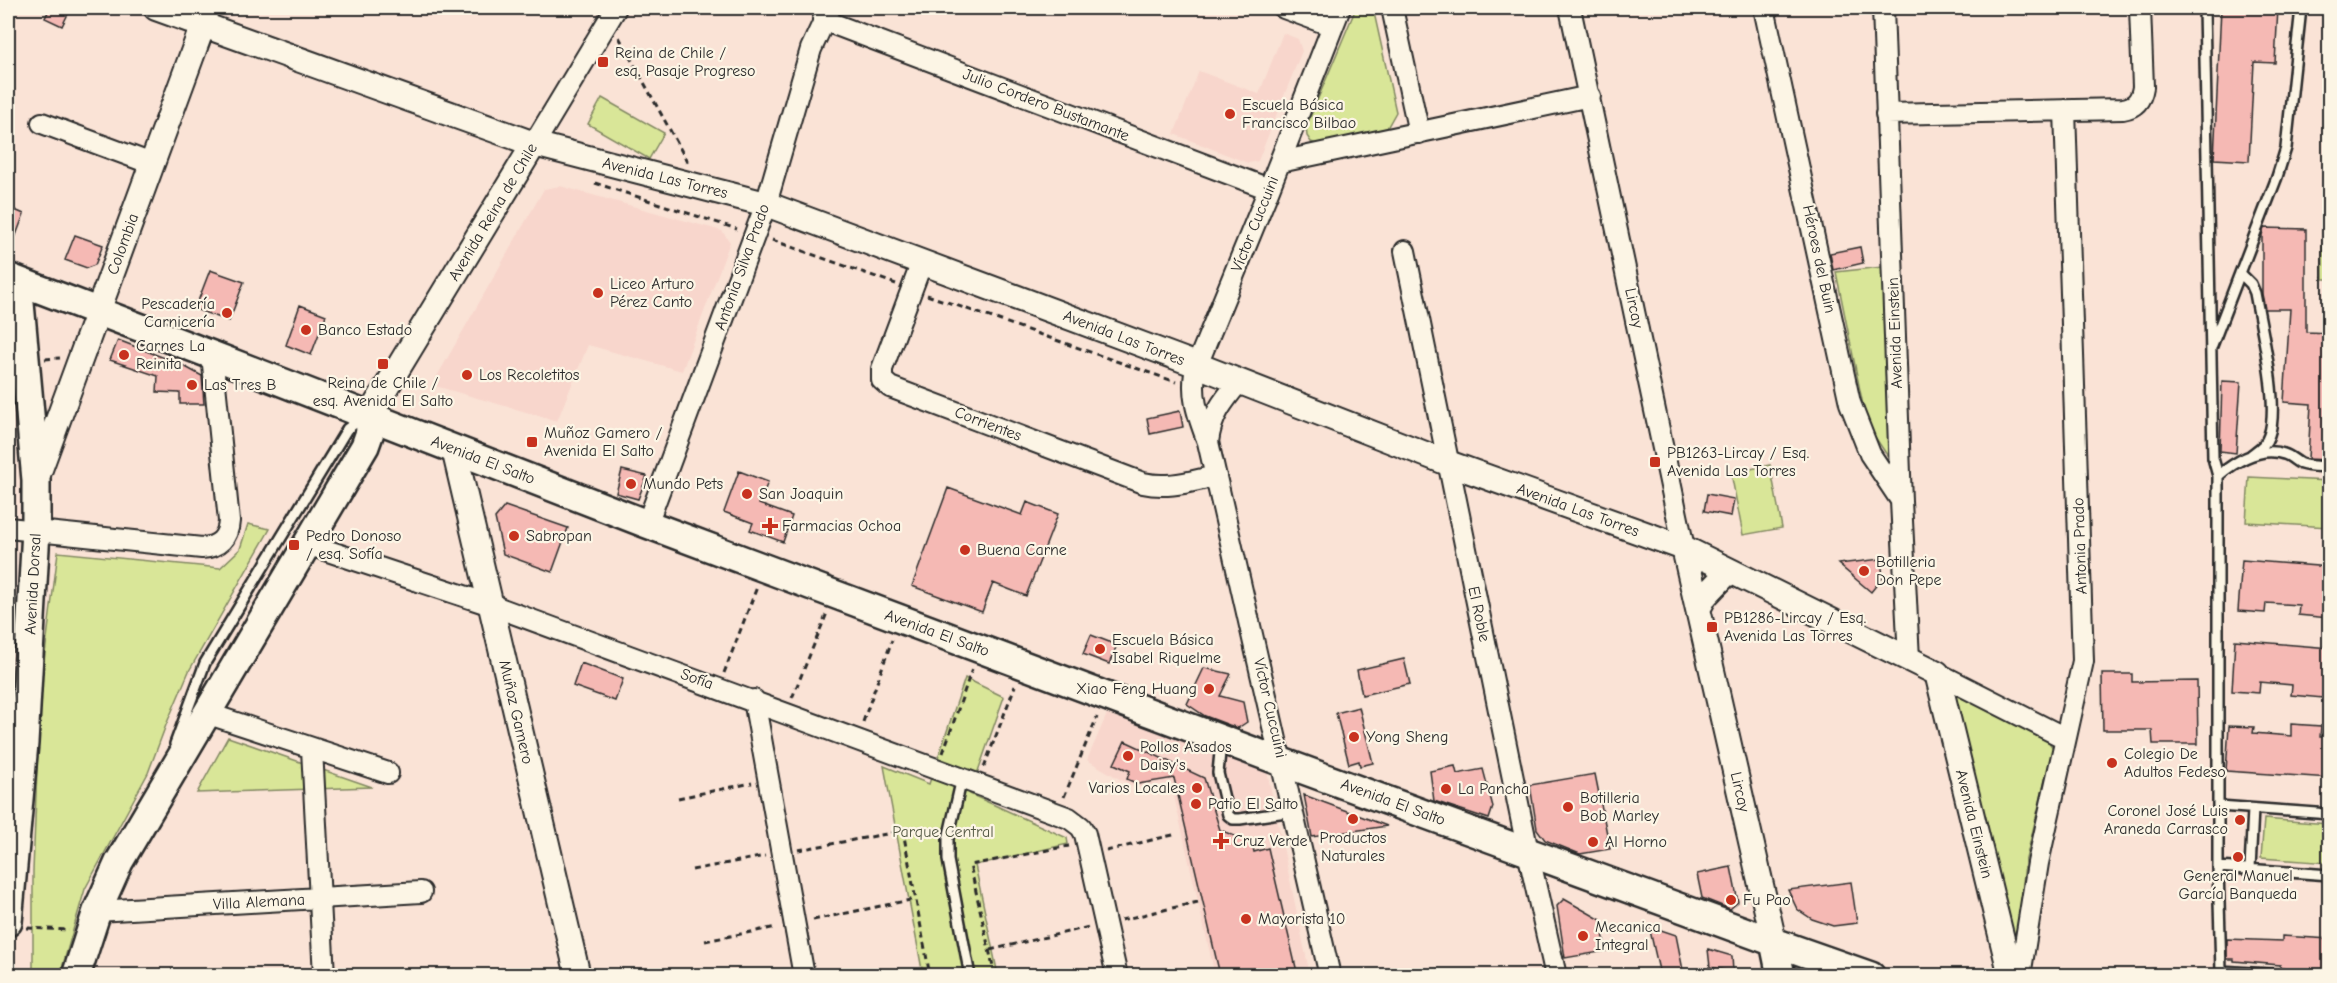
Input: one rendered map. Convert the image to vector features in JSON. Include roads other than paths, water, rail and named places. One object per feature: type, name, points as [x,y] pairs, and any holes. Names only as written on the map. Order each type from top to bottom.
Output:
[{"type":"main road","name":"Avenida El Salto","points":[[13,279],[835,595],[1282,762],[1774,942],[1872,975]]},
{"type":"main road","name":"Avenida Dorsal","points":[[13,279],[26,360],[36,480],[36,530],[13,925]]},
{"type":"main road","points":[[76,975],[93,920],[135,833],[365,446],[370,432],[369,416]]},
{"type":"main road","name":"Lircay","points":[[1774,942],[1781,975]]},
{"type":"street","name":"Avenida Las Torres","points":[[156,8],[206,16],[534,144],[766,204],[922,262],[1195,376],[1239,382],[1449,463],[1684,549],[1909,658],[2065,738]]},
{"type":"street","points":[[1284,8],[1333,26]]},
{"type":"street","name":"Víctor Cuccuini","points":[[1330,975],[1208,442],[1194,399],[1195,376],[1340,8]]},
{"type":"street","points":[[1392,8],[1419,133]]},
{"type":"street","name":"Lircay","points":[[1570,8],[1684,549],[1774,942]]},
{"type":"street","name":"Héroes del Buin","points":[[1764,8],[1850,403],[1870,454],[1901,501]]},
{"type":"street","name":"Avenida Einstein","points":[[1883,8],[1909,658]]},
{"type":"street","points":[[1886,114],[2122,109],[2137,103],[2143,87],[2140,8]]},
{"type":"street","name":"Avenida Reina de Chile","points":[[369,416],[613,13]]},
{"type":"street","name":"Julio Cordero Bustamante","points":[[826,14],[1269,189]]},
{"type":"street","name":"Antonia Silva Prado","points":[[647,524],[766,204],[811,49],[826,14]]},
{"type":"street","name":"Colombia","points":[[36,480],[206,16]]},
{"type":"street","points":[[1280,162],[1590,96]]},
{"type":"street","name":"Antonia Prado","points":[[2020,975],[2034,883],[2083,661],[2066,110]]},
{"type":"street","points":[[42,123],[152,164]]},
{"type":"street","name":"El Roble","points":[[1405,251],[1528,852],[1556,975]]},
{"type":"street","name":"Corrientes","points":[[922,262],[882,369],[882,380],[890,387],[1143,483],[1158,486],[1175,485],[1216,476]]},
{"type":"street","points":[[8,528],[202,548],[211,548],[222,541],[229,521],[212,354]]},
{"type":"street","name":"Víctor Cuccuini","points":[[1208,442],[1210,425],[1216,411],[1239,382]]},
{"type":"street","name":"Muñoz Gamero","points":[[454,449],[578,975]]},
{"type":"street","name":"Sofía","points":[[307,544],[491,604],[1069,818],[1086,841],[1117,975]]},
{"type":"street","points":[[1698,609],[1705,596],[1729,571]]},
{"type":"street","name":"Avenida Einstein","points":[[1936,673],[2011,975]]},
{"type":"street","points":[[754,700],[804,975]]},
{"type":"street","points":[[206,713],[388,773]]},
{"type":"street","points":[[312,749],[324,975]]},
{"type":"street","name":"Villa Alemana","points":[[93,920],[320,898],[421,892]]},
{"type":"lane","points":[[2204,8],[2213,458],[2218,476],[2218,867],[2221,971],[2297,975]]},
{"type":"lane","points":[[2210,351],[2286,148],[2301,8]]},
{"type":"lane","points":[[2218,476],[2232,463],[2251,455],[2264,446],[2269,436],[2273,410],[2255,293],[2252,284],[2240,273]]},
{"type":"lane","points":[[169,756],[178,738],[193,691],[214,648],[347,429],[361,418],[369,416]]},
{"type":"lane","points":[[2251,455],[2269,452],[2282,453],[2305,465],[2330,467]]},
{"type":"lane","points":[[1222,739],[1218,773],[1228,815],[1233,819],[1240,819],[1293,811]]},
{"type":"lane","points":[[970,781],[948,839],[948,860],[970,975]]},
{"type":"lane","points":[[2219,806],[2330,814]]},
{"type":"lane","points":[[2250,869],[2253,809]]},
{"type":"lane","points":[[104,871],[126,830]]},
{"type":"lane","points":[[2218,867],[2330,875]]},
{"type":"lane","points":[[8,964],[9,975]]},
{"type":"place","name":"Reina de Chile / esq. Pasaje Progreso","points":[[603,62]]},
{"type":"place","name":"Escuela Básica Francisco Bilbao","points":[[1230,114]]},
{"type":"place","name":"Liceo Arturo Pérez Canto","points":[[598,293]]},
{"type":"place","name":"Pescadería Carnicería","points":[[227,313]]},
{"type":"place","name":"Banco Estado","points":[[306,330]]},
{"type":"place","name":"Carnes La Reinita","points":[[124,355]]},
{"type":"place","name":"Reina de Chile / esq. Avenida El Salto","points":[[383,364]]},
{"type":"place","name":"Los Recoletitos","points":[[467,375]]},
{"type":"place","name":"Las Tres B","points":[[192,385]]},
{"type":"place","name":"Muñoz Gamero / Avenida El Salto","points":[[532,442]]},
{"type":"place","name":"PB1263-Lircay / Esq. Avenida Las Torres","points":[[1655,462]]},
{"type":"place","name":"Mundo Pets","points":[[631,484]]},
{"type":"place","name":"San Joaquin","points":[[747,494]]},
{"type":"place","name":"Farmacias Ochoa","points":[[770,526]]},
{"type":"place","name":"Sabropan","points":[[514,536]]},
{"type":"place","name":"Pedro Donoso / esq. Sofía","points":[[294,545]]},
{"type":"place","name":"Buena Carne","points":[[965,550]]},
{"type":"place","name":"Botilleria Don Pepe","points":[[1864,571]]},
{"type":"place","name":"PB1286-Lircay / Esq. Avenida Las Torres","points":[[1712,627]]},
{"type":"place","name":"Escuela Básica Isabel Riquelme","points":[[1100,649]]},
{"type":"place","name":"Xiao Feng Huang","points":[[1209,689]]},
{"type":"place","name":"Yong Sheng","points":[[1354,737]]},
{"type":"place","name":"Pollos Asados Daisy's","points":[[1128,756]]},
{"type":"place","name":"Colegio De Adultos Fedeso","points":[[2112,763]]},
{"type":"place","name":"Varios Locales","points":[[1197,788]]},
{"type":"place","name":"La Pancha","points":[[1446,789]]},
{"type":"place","name":"Patio El Salto","points":[[1196,804]]},
{"type":"place","name":"Botilleria Bob Marley","points":[[1568,807]]},
{"type":"place","name":"Productos Naturales","points":[[1353,819]]},
{"type":"place","name":"Coronel José Luis Araneda Carrasco","points":[[2240,820]]},
{"type":"place","name":"Cruz Verde","points":[[1221,841]]},
{"type":"place","name":"Al Horno","points":[[1593,842]]},
{"type":"place","name":"General Manuel García Banqueda","points":[[2238,857]]},
{"type":"place","name":"Fu Pao","points":[[1731,900]]},
{"type":"place","name":"Mayorista 10","points":[[1246,919]]},
{"type":"place","name":"Mecanica Integral","points":[[1583,936]]},
{"type":"park label","name":"Parque Central","points":[[943,832]]}]
